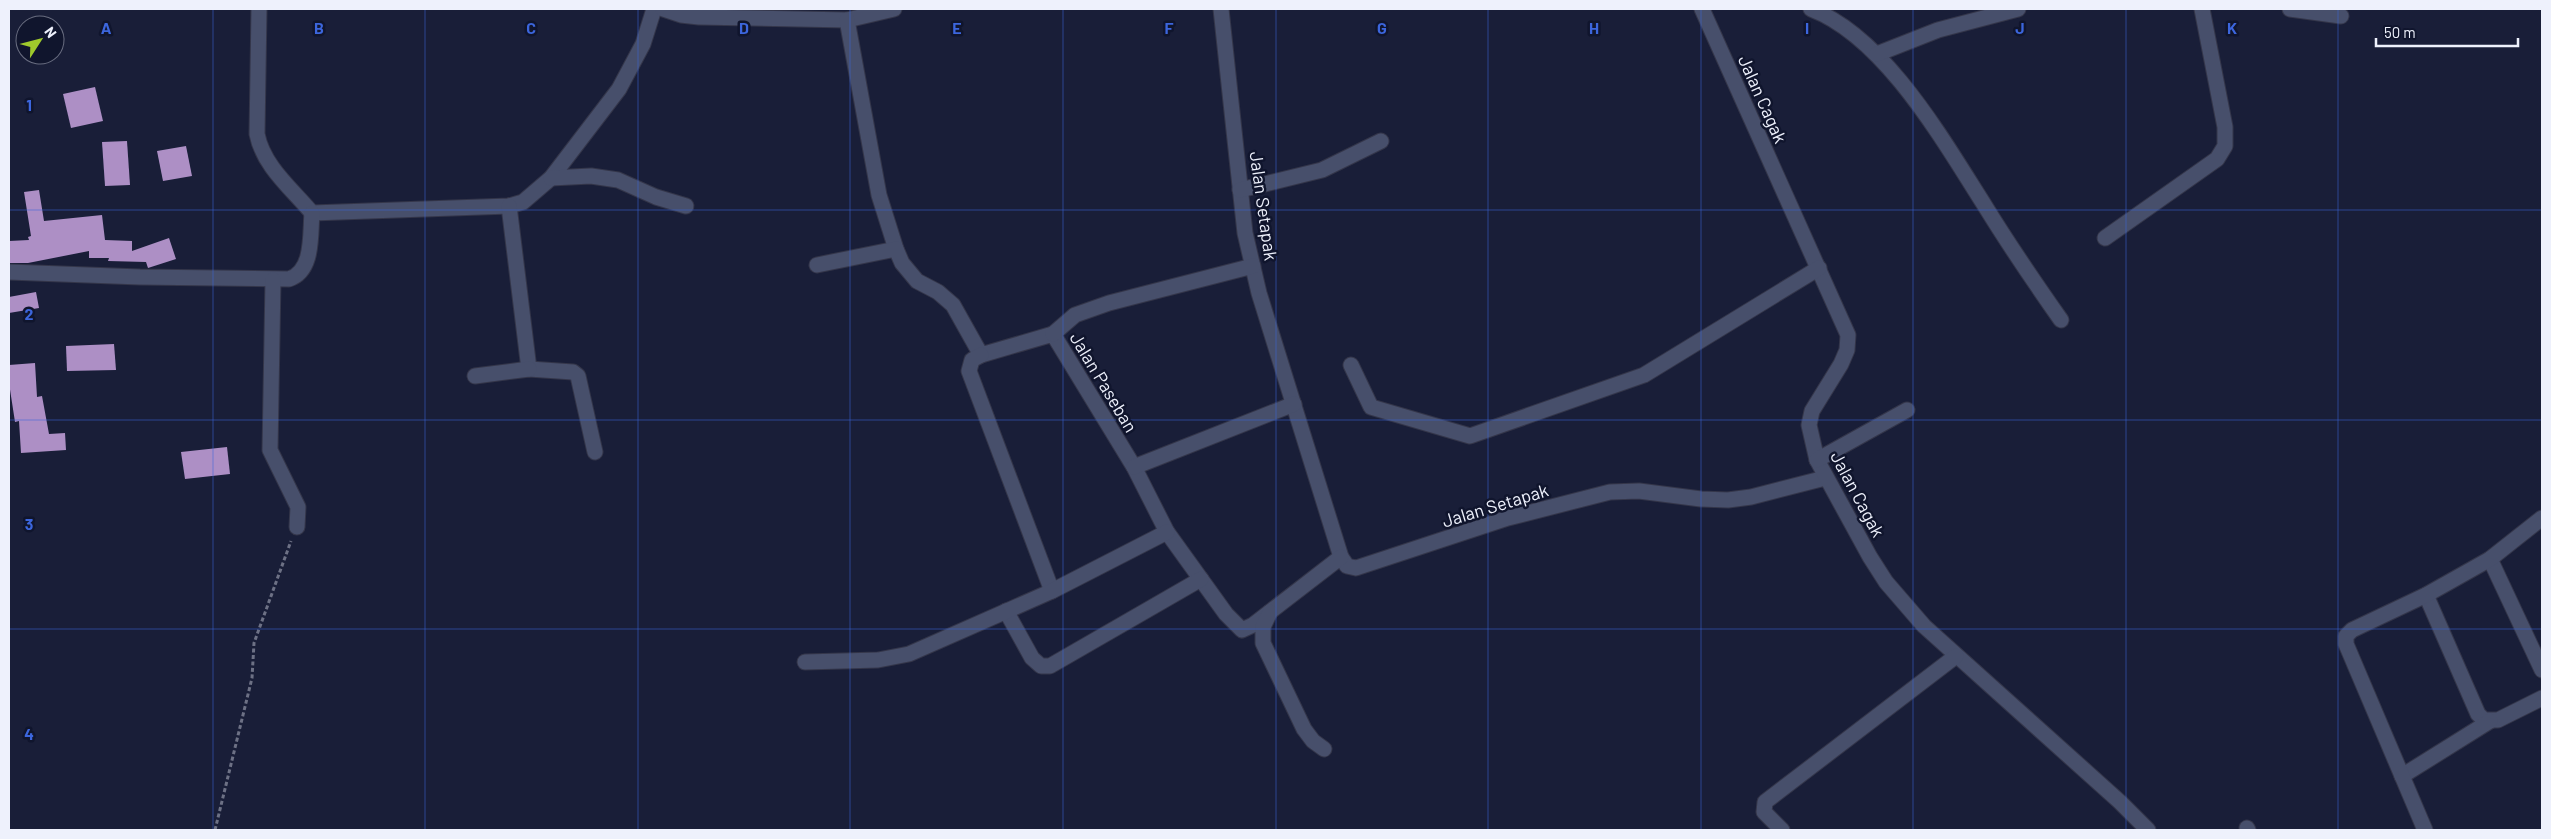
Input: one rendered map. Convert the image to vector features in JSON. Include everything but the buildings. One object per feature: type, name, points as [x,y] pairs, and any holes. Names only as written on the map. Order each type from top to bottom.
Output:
[{"type":"street","points":[[9,272],[273,280],[294,277],[304,268],[312,213],[271,165],[259,146],[257,134],[259,9]]},
{"type":"street","points":[[312,213],[509,206],[522,202],[551,178],[619,89],[643,44],[654,9]]},
{"type":"street","points":[[663,9],[681,15],[698,17],[847,20],[886,10]]},
{"type":"street","name":"Jalan Setapak","points":[[1221,9],[1245,233],[1294,404],[1341,557],[1347,566],[1356,568],[1508,518],[1610,492],[1639,491],[1701,500],[1728,500],[1751,497],[1825,478]]},
{"type":"street","name":"Jalan Cagak","points":[[1702,9],[1848,334],[1849,342],[1841,364],[1812,411],[1809,424],[1817,460],[1825,478],[1886,582],[1924,626],[2120,802],[2148,830]]},
{"type":"street","points":[[1811,9],[1857,34],[1877,54],[1940,135],[2026,271],[2061,320]]},
{"type":"street","points":[[1877,54],[1938,30],[2018,9]]},
{"type":"street","points":[[2105,238],[2217,160],[2225,146],[2225,128],[2202,9]]},
{"type":"street","points":[[2290,9],[2341,16]]},
{"type":"street","points":[[847,20],[879,196],[896,249],[902,263],[917,281],[938,292],[953,305],[981,355],[972,360],[970,371],[1052,591]]},
{"type":"street","points":[[1240,190],[1322,170],[1380,141]]},
{"type":"street","points":[[551,178],[591,176],[618,180],[656,197],[686,206]]},
{"type":"street","points":[[509,206],[529,369]]},
{"type":"street","points":[[817,265],[896,249]]},
{"type":"street","points":[[1053,334],[1075,315],[1109,303],[1253,266]]},
{"type":"street","points":[[1351,365],[1371,407],[1470,436],[1644,375],[1819,268]]},
{"type":"street","points":[[273,280],[270,450],[298,506],[297,527]]},
{"type":"street","name":"Jalan Paseban","points":[[981,355],[1053,334],[1134,467],[1167,532],[1226,614],[1242,630],[1271,611],[1341,557]]},
{"type":"street","points":[[475,376],[529,369],[573,372],[578,376],[595,452]]},
{"type":"street","points":[[1134,467],[1294,404]]},
{"type":"street","points":[[1817,460],[1907,410]]},
{"type":"street","points":[[2426,830],[2345,640],[2352,630],[2426,595],[2490,559],[2542,518]]},
{"type":"street","points":[[805,662],[878,660],[909,654],[1052,591],[1167,532]]},
{"type":"street","points":[[2490,559],[2542,670]]},
{"type":"street","points":[[1006,611],[1032,658],[1041,666],[1050,666],[1201,579]]},
{"type":"street","points":[[2426,595],[2478,714],[2490,721]]},
{"type":"street","points":[[1271,611],[1263,627],[1263,643],[1304,729],[1324,749]]},
{"type":"street","points":[[1782,830],[1764,812],[1765,802],[1956,656]]},
{"type":"street","points":[[2402,776],[2490,721],[2498,720],[2542,698]]},
{"type":"path","points":[[215,830],[252,678],[254,643],[297,527]]}]
